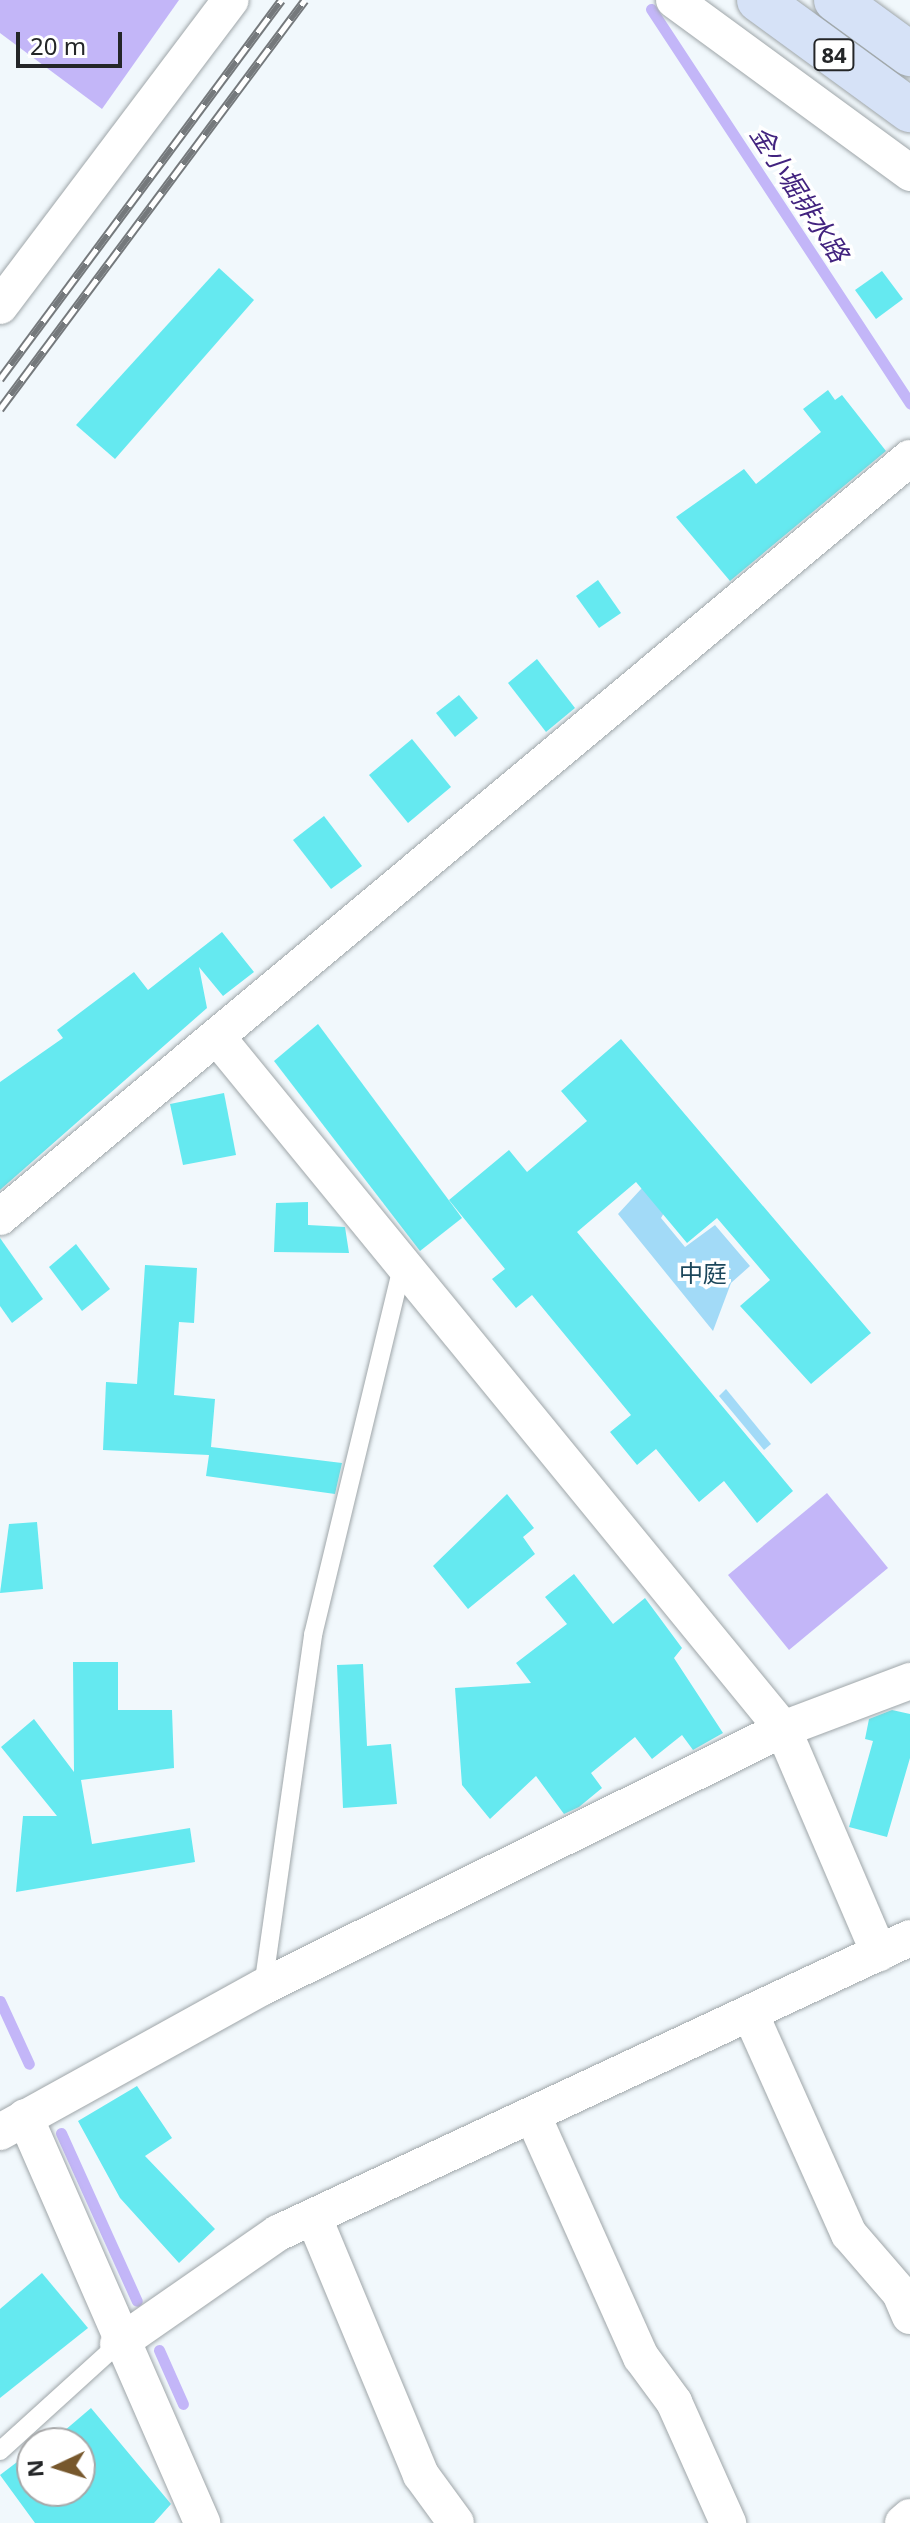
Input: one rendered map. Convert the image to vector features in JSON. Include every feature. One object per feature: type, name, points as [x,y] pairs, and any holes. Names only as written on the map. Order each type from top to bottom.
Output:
[{"type":"main road","name":"84","points":[[759,0],[910,110]]},
{"type":"main road","name":"84","points":[[836,0],[910,54]]},
{"type":"street","points":[[0,306],[231,0]]},
{"type":"street","points":[[674,0],[910,173]]},
{"type":"street","points":[[0,1217],[910,458]]},
{"type":"street","points":[[118,2344],[278,2233],[894,1946],[783,1729],[402,1267],[217,1037]]},
{"type":"street","points":[[202,2523],[12,2125],[263,1987],[783,1729],[910,1681]]},
{"type":"street","points":[[750,2013],[849,2234],[900,2293],[910,2316]]},
{"type":"street","points":[[533,2116],[641,2357],[674,2402],[728,2523]]},
{"type":"street","points":[[314,2218],[421,2475],[456,2523]]},
{"type":"street","points":[[903,2523],[910,2517]]},
{"type":"lane","points":[[263,1987],[313,1635],[402,1267]]},
{"type":"lane","points":[[0,2451],[118,2344]]},
{"type":"green space","name":"中庭","points":[[653,1176],[671,1201],[661,1218],[685,1247],[715,1225],[750,1266],[731,1283],[713,1331],[618,1214]]},
{"type":"green space","points":[[726,1389],[771,1444],[764,1450],[719,1396]]},
{"type":"shaded area","points":[[0,0],[179,0],[102,109],[0,33]]},
{"type":"shaded area","points":[[827,1493],[888,1568],[789,1650],[728,1575]]},
{"type":"building","points":[[219,268],[254,300],[115,459],[76,425]]},
{"type":"building","points":[[882,271],[903,299],[876,319],[855,290]]},
{"type":"building","points":[[828,390],[835,400],[842,395],[886,451],[730,581],[676,517],[744,469],[756,484],[821,432],[803,409]]},
{"type":"building","points":[[598,580],[621,613],[599,628],[576,596]]},
{"type":"building","points":[[537,659],[575,708],[546,732],[508,683]]},
{"type":"building","points":[[459,695],[478,718],[455,737],[436,713]]},
{"type":"building","points":[[412,739],[451,787],[408,823],[369,775]]},
{"type":"building","points":[[324,816],[362,866],[331,889],[293,840]]},
{"type":"building","points":[[222,932],[254,972],[223,996],[199,967],[207,1008],[0,1190],[0,1082],[63,1038],[57,1030],[134,972],[148,990]]},
{"type":"building","points":[[318,1024],[462,1218],[420,1251],[274,1061]]},
{"type":"building","points":[[621,1039],[871,1333],[811,1384],[740,1306],[770,1280],[717,1218],[687,1243],[636,1182],[577,1232],[793,1491],[757,1523],[724,1481],[699,1502],[656,1449],[637,1465],[610,1432],[631,1415],[532,1295],[516,1308],[492,1279],[505,1269],[449,1200],[509,1150],[527,1172],[587,1121],[561,1091]]},
{"type":"building","points":[[224,1093],[236,1155],[183,1165],[170,1104]]},
{"type":"building","points":[[308,1202],[308,1225],[345,1227],[349,1253],[274,1252],[276,1203]]},
{"type":"building","points":[[0,1238],[43,1299],[12,1323],[0,1306]]},
{"type":"building","points":[[76,1244],[110,1289],[82,1311],[49,1267]]},
{"type":"building","points":[[145,1265],[197,1268],[194,1323],[179,1322],[174,1395],[215,1399],[211,1447],[342,1463],[335,1494],[206,1476],[209,1455],[103,1450],[106,1382],[137,1384]]},
{"type":"building","points":[[507,1494],[534,1528],[523,1537],[535,1554],[468,1609],[433,1566]]},
{"type":"building","points":[[37,1522],[43,1589],[0,1593],[9,1524]]},
{"type":"building","points":[[574,1574],[613,1624],[645,1598],[682,1648],[674,1658],[723,1733],[693,1750],[682,1735],[652,1759],[635,1737],[591,1773],[602,1788],[579,1807],[564,1814],[536,1776],[490,1819],[462,1785],[455,1688],[531,1683],[516,1663],[567,1624],[545,1597]]},
{"type":"building","points":[[73,1662],[118,1662],[118,1710],[172,1710],[174,1768],[81,1780],[92,1844],[190,1828],[195,1862],[16,1892],[23,1816],[57,1816],[1,1747],[34,1719],[74,1772]]},
{"type":"building","points":[[363,1664],[367,1746],[391,1744],[397,1804],[343,1808],[337,1665]]},
{"type":"building","points":[[892,1710],[910,1714],[910,1758],[887,1837],[849,1827],[873,1741],[865,1739],[869,1719]]},
{"type":"building","points":[[137,2086],[172,2138],[145,2156],[215,2229],[179,2263],[120,2198],[78,2121]]},
{"type":"building","points":[[42,2273],[88,2328],[0,2398],[0,2309]]},
{"type":"building","points":[[91,2408],[171,2504],[154,2523],[35,2523],[23,2507],[96,2507],[96,2427],[69,2427]]},
{"type":"building","points":[[16,2463],[16,2497],[0,2475]]},
{"type":"waterway","name":"金小堀排水路","points":[[651,9],[910,403]]},
{"type":"waterway","points":[[0,2001],[29,2064]]},
{"type":"waterway","points":[[61,2133],[137,2301]]},
{"type":"waterway","points":[[159,2350],[183,2404]]},
{"type":"railway","points":[[0,379],[281,0]]},
{"type":"railway","points":[[0,409],[305,0]]}]
